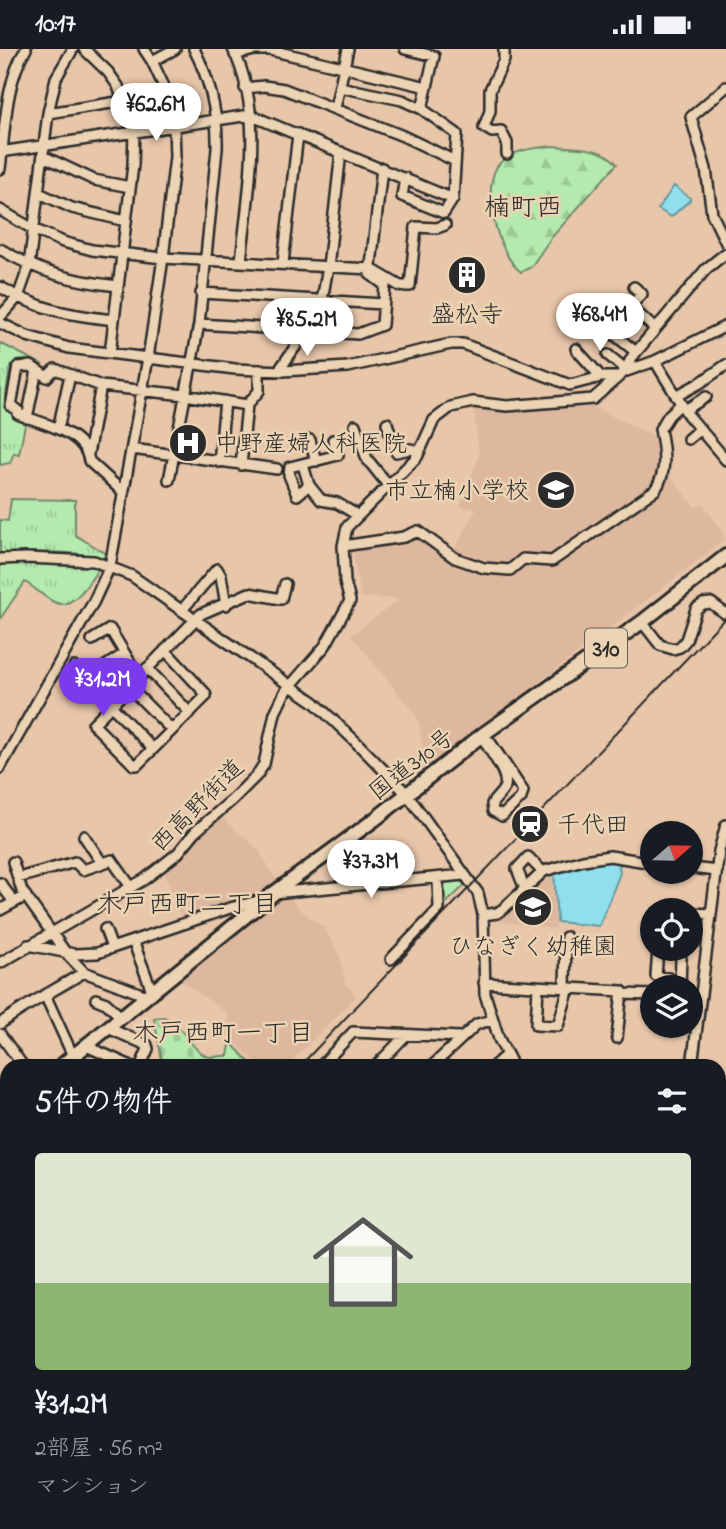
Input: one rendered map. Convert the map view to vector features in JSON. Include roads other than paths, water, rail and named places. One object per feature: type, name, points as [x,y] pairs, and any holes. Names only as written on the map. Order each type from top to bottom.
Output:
[{"type":"highway","name":"国道310号","points":[[79,1055],[121,1017],[274,893],[482,735],[642,622],[726,556]]},
{"type":"street","points":[[0,169],[9,100],[18,62],[26,49]]},
{"type":"street","points":[[0,317],[18,297],[29,266],[48,113],[56,78],[73,49]]},
{"type":"street","points":[[84,49],[108,72],[124,101],[134,132],[110,353]]},
{"type":"street","points":[[0,768],[110,566],[143,390],[175,157],[174,125],[166,92],[144,49]]},
{"type":"street","points":[[152,61],[175,49]]},
{"type":"street","points":[[169,480],[199,324],[217,149],[211,92],[194,49]]},
{"type":"street","points":[[335,108],[348,49]]},
{"type":"street","points":[[405,49],[433,56],[422,109]]},
{"type":"street","points":[[503,49],[504,59],[489,90],[490,111],[484,127],[492,132],[502,131],[507,143],[507,154]]},
{"type":"street","points":[[241,261],[252,148],[245,88],[234,52],[270,50],[427,87]]},
{"type":"street","points":[[245,88],[264,86],[284,89],[403,136],[454,161]]},
{"type":"street","points":[[340,87],[402,100],[422,109],[457,134],[453,199],[444,213],[402,197],[405,178]]},
{"type":"street","points":[[726,87],[691,117],[706,169],[712,214],[726,243]]},
{"type":"street","points":[[48,113],[124,101]]},
{"type":"street","points":[[1,152],[250,115],[453,199]]},
{"type":"street","points":[[283,263],[298,134]]},
{"type":"street","points":[[322,300],[341,152]]},
{"type":"street","points":[[43,156],[94,180],[130,187]]},
{"type":"street","points":[[199,324],[358,334],[382,325],[385,285],[370,274],[382,168]]},
{"type":"street","points":[[39,193],[72,208],[126,221]]},
{"type":"street","points":[[0,210],[33,229],[83,248],[163,258],[371,269],[400,286],[410,286],[416,227],[437,229],[445,225]]},
{"type":"street","points":[[0,249],[29,266],[76,281],[118,286]]},
{"type":"street","name":"西高野街道","points":[[0,963],[164,865],[195,832],[257,775],[264,764],[279,702],[290,684],[325,646],[350,601],[345,582],[343,546],[347,527],[417,457],[434,420],[451,407],[473,402],[507,405],[593,399],[622,372],[706,269],[726,253]]},
{"type":"street","points":[[0,287],[18,297],[63,314],[114,320]]},
{"type":"street","points":[[634,287],[642,294],[628,304],[655,329]]},
{"type":"street","points":[[201,293],[383,304]]},
{"type":"street","points":[[0,323],[27,336],[69,348],[259,370],[348,367],[451,344],[463,344],[570,385],[655,361],[725,329]]},
{"type":"street","points":[[280,369],[306,331]]},
{"type":"street","points":[[611,332],[636,352]]},
{"type":"street","points":[[576,349],[601,377]]},
{"type":"street","points":[[608,355],[622,372]]},
{"type":"street","points":[[655,361],[680,403],[726,460]]},
{"type":"street","points":[[343,546],[404,537],[418,531],[455,558],[484,568],[510,570],[523,559],[552,561],[655,490],[663,479],[664,449],[660,429],[669,415],[700,383],[726,365]]},
{"type":"street","points":[[88,454],[77,438],[18,414],[18,410],[11,406],[18,367],[31,366],[47,377],[55,369],[101,386],[247,405]]},
{"type":"street","points":[[27,418],[37,370]]},
{"type":"street","points":[[241,465],[247,405],[259,391],[259,370]]},
{"type":"street","points":[[58,429],[70,375]]},
{"type":"street","points":[[101,386],[89,461],[123,492]]},
{"type":"street","points":[[680,403],[706,397]]},
{"type":"street","points":[[219,462],[225,401]]},
{"type":"street","points":[[387,423],[396,452],[410,449],[419,451]]},
{"type":"street","points":[[355,425],[365,459],[388,485]]},
{"type":"street","points":[[688,439],[700,429]]},
{"type":"street","points":[[310,440],[316,461]]},
{"type":"street","points":[[309,485],[297,495],[289,475],[290,467],[338,455],[333,440]]},
{"type":"street","points":[[132,449],[277,470]]},
{"type":"street","points":[[303,465],[309,485],[321,500],[338,503],[357,515]]},
{"type":"street","points":[[0,559],[64,558],[94,561],[132,576],[290,684],[334,721],[407,794],[478,893],[482,915],[484,983],[492,1020],[509,1059]]},
{"type":"street","points":[[182,610],[217,569],[221,576],[226,605]]},
{"type":"street","points":[[165,650],[205,693],[204,698],[134,765],[93,724],[147,668],[165,650],[195,620],[201,614],[249,593],[281,599],[285,584]]},
{"type":"street","points":[[642,622],[660,645],[673,649],[680,647],[687,640],[694,612],[699,606],[711,603],[726,614]]},
{"type":"street","points":[[92,640],[110,629],[139,677]]},
{"type":"street","points":[[104,667],[124,654]]},
{"type":"street","points":[[74,667],[153,749]]},
{"type":"street","points":[[147,668],[190,713]]},
{"type":"street","points":[[129,687],[172,730]]},
{"type":"street","points":[[482,735],[490,742],[523,791],[521,798],[502,816],[493,811],[492,804],[504,789],[505,776],[486,747],[482,735]]},
{"type":"street","points":[[699,975],[720,874],[726,825]]},
{"type":"street","points":[[84,836],[102,863]]},
{"type":"street","points":[[482,915],[497,913],[503,909],[542,871],[610,856],[640,861]]},
{"type":"street","points":[[525,889],[517,869],[528,857],[542,871]]},
{"type":"street","points":[[18,878],[75,862],[83,870],[112,860],[131,887]]},
{"type":"street","points":[[13,862],[26,896],[66,953],[84,972],[150,994]]},
{"type":"street","points":[[28,945],[86,955],[112,949],[230,908],[252,904],[274,893],[464,875]]},
{"type":"street","points":[[391,960],[439,909],[438,879]]},
{"type":"street","points":[[0,883],[14,902]]},
{"type":"street","points":[[0,910],[26,896]]},
{"type":"street","points":[[703,914],[711,915]]},
{"type":"street","points":[[105,929],[112,949]]},
{"type":"street","points":[[538,986],[536,1025],[558,1026],[567,988],[566,937]]},
{"type":"street","points":[[133,941],[150,994]]},
{"type":"street","points":[[0,1024],[84,972]]},
{"type":"street","points":[[484,983],[622,991],[617,1038]]},
{"type":"street","points":[[621,994],[640,995]]},
{"type":"street","points":[[46,997],[79,1055],[98,1059]]},
{"type":"street","points":[[96,999],[106,1003],[121,1017]]},
{"type":"street","points":[[439,1059],[477,1024],[492,1020]]},
{"type":"street","points":[[108,1028],[146,1045],[148,1049],[144,1059]]},
{"type":"street","points":[[328,1059],[353,1032],[460,1037]]},
{"type":"street","points":[[0,1034],[18,1059]]},
{"type":"street","points":[[383,1059],[406,1035]]},
{"type":"street","points":[[692,1059],[693,1038]]},
{"type":"street","points":[[502,1059],[506,1055]]},
{"type":"water","points":[[674,186],[690,200],[671,217],[658,209]]},
{"type":"water","points":[[620,859],[620,873],[599,926],[557,922],[554,871],[584,863]]},
{"type":"railway","points":[[307,1059],[726,617]]},
{"type":"place","name":"盛松寺","points":[[467,275]]},
{"type":"place","name":"中野産婦人科医院","points":[[188,443]]},
{"type":"place","name":"市立楠小学校","points":[[556,490]]},
{"type":"place","name":"千代田","points":[[530,824]]},
{"type":"place","name":"ひなぎく幼稚園","points":[[533,907]]},
{"type":"district","name":"楠町西","points":[[523,206]]},
{"type":"district","name":"木戸西町二丁目","points":[[187,903]]},
{"type":"district","name":"木戸西町一丁目","points":[[223,1032]]}]
